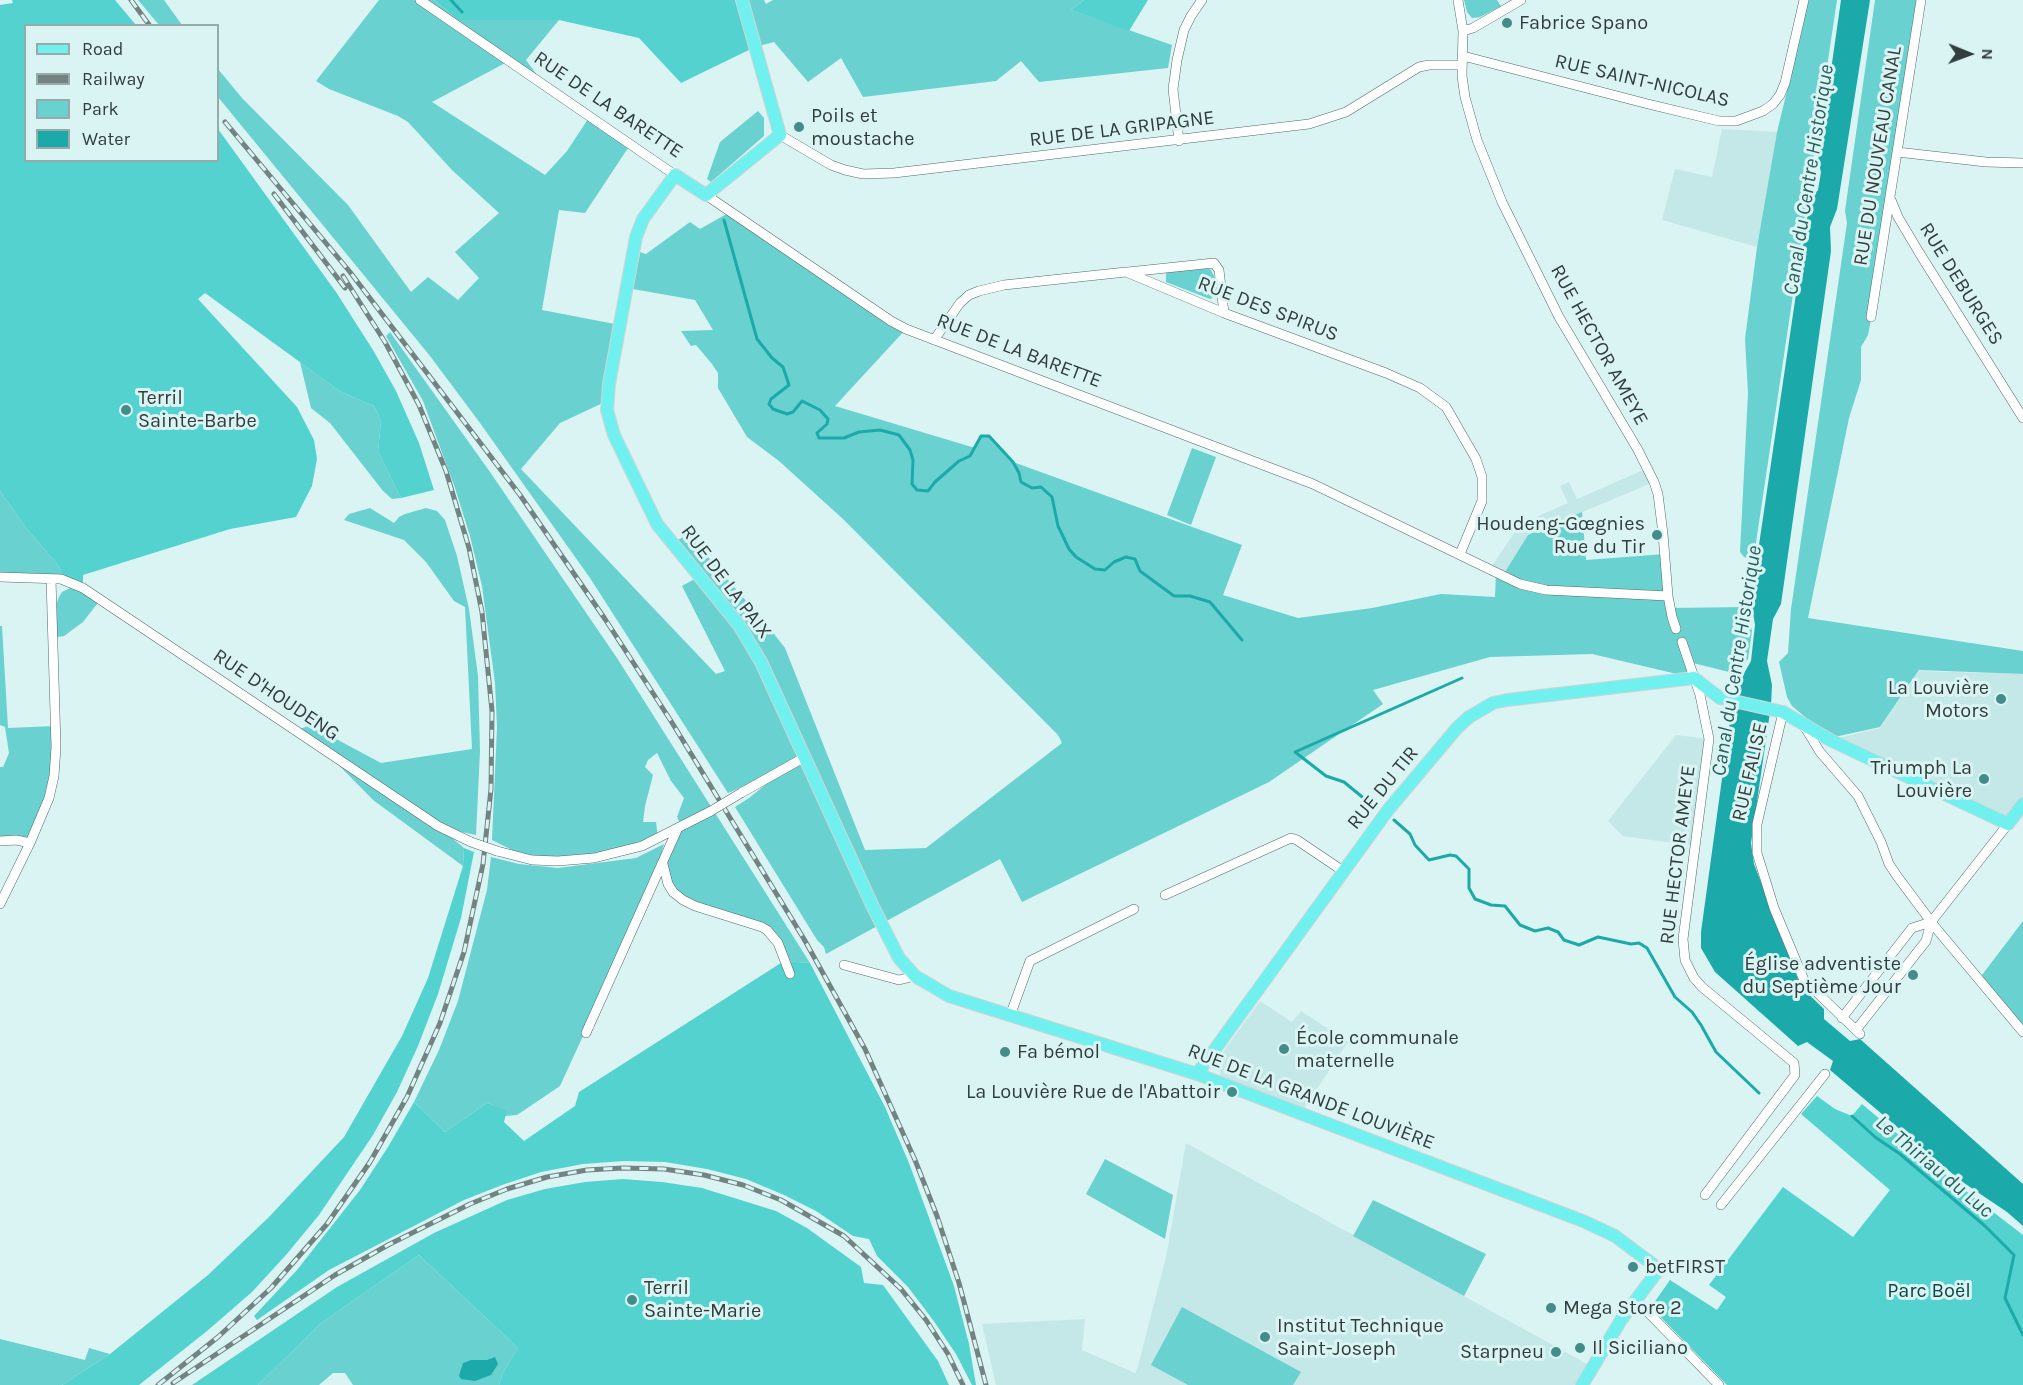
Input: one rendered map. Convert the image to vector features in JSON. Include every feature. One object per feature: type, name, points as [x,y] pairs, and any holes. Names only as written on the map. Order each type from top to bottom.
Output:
[{"type":"main road","points":[[706,195],[780,135],[742,0]]},
{"type":"main road","name":"RUE DE LA BARETTE","points":[[675,176],[706,195]]},
{"type":"main road","name":"RUE DE LA PAIX","points":[[675,176],[643,219],[636,237],[609,384],[607,410],[609,423],[657,524],[724,605],[751,645],[898,958],[915,976],[936,990]]},
{"type":"main road","points":[[1694,678],[1720,698],[1783,711]]},
{"type":"main road","name":"RUE DU TIR","points":[[1197,1074],[1388,810],[1457,728],[1480,710],[1507,700],[1694,678]]},
{"type":"main road","name":"RUE FALISE","points":[[1783,711],[1830,740],[2008,824]]},
{"type":"main road","points":[[2008,824],[2023,804]]},
{"type":"main road","name":"RUE DE LA GRANDE LOUVIÈRE","points":[[936,990],[964,1002],[1197,1074],[1601,1229],[1625,1243],[1659,1269],[1635,1299]]},
{"type":"main road","points":[[1582,1385],[1635,1299]]},
{"type":"street","name":"RUE DE LA BARETTE","points":[[420,0],[675,176]]},
{"type":"street","points":[[1179,141],[1173,89],[1177,60],[1184,30],[1202,0]]},
{"type":"street","points":[[1463,31],[1473,28],[1521,0]]},
{"type":"street","name":"RUE SAINT-NICOLAS","points":[[1463,61],[1719,121],[1736,121],[1763,111],[1780,95],[1785,83],[1804,0]]},
{"type":"street","name":"RUE DU NOUVEAU CANAL","points":[[1871,317],[1921,0]]},
{"type":"street","name":"RUE HECTOR AMEYE","points":[[1459,4],[1463,31],[1463,86],[1477,140],[1502,202],[1559,316],[1638,450],[1654,482],[1658,494],[1663,534],[1668,596],[1676,629]]},
{"type":"street","name":"RUE DE LA GRIPAGNE","points":[[780,135],[831,165],[854,173],[894,174],[1309,124],[1346,112],[1419,68],[1463,61]]},
{"type":"street","points":[[1897,152],[1986,162],[2023,163]]},
{"type":"street","name":"RUE DE LA BARETTE","points":[[706,195],[891,321],[934,340],[1313,484],[1520,584],[1546,590],[1668,596]]},
{"type":"street","name":"RUE DEBURGES","points":[[1890,197],[1898,217],[1920,254],[2023,418]]},
{"type":"street","points":[[1126,272],[1214,263],[1220,270],[1224,313]]},
{"type":"street","name":"RUE DES SPIRUS","points":[[934,340],[960,303],[969,295],[979,291],[1004,285],[1126,272],[1224,313],[1386,373],[1420,388],[1446,407],[1476,459],[1482,477],[1482,501],[1460,554]]},
{"type":"street","points":[[0,577],[51,579],[56,747],[49,798],[0,904]]},
{"type":"street","name":"RUE D'HOUDENG","points":[[51,579],[61,579],[101,599],[438,826],[471,842],[532,860],[576,860],[626,852],[677,830],[805,758]]},
{"type":"street","name":"RUE HECTOR AMEYE","points":[[1682,642],[1700,695],[1709,739],[1683,939],[1685,960],[1694,978],[1702,987],[1794,1063],[1795,1075],[1705,1195]]},
{"type":"street","name":"RUE FALISE","points":[[1783,711],[1757,824],[1756,853],[1774,908],[1804,980],[1858,1032],[1926,941],[1931,922]]},
{"type":"street","name":"RUE FALISE","points":[[1801,721],[1820,752],[1858,796],[1881,842],[1889,864],[1931,922],[2023,1032]]},
{"type":"street","points":[[1842,1018],[1912,927],[1931,922],[2008,824]]},
{"type":"street","points":[[586,1033],[677,830]]},
{"type":"street","points":[[1165,895],[1291,838],[1343,871]]},
{"type":"street","points":[[0,841],[16,840],[30,843]]},
{"type":"street","points":[[663,858],[667,880],[673,892],[694,906],[767,930],[778,943],[790,974]]},
{"type":"street","points":[[1010,1016],[1030,961],[1134,909]]},
{"type":"street","points":[[844,965],[899,980],[915,976]]},
{"type":"street","points":[[1721,1205],[1825,1074]]},
{"type":"street","points":[[1635,1299],[1719,1385]]},
{"type":"shaded area","points":[[1722,129],[1777,132],[1757,247],[1662,220],[1675,169],[1712,177]]},
{"type":"shaded area","points":[[1648,468],[1654,482],[1528,535],[1503,575],[1490,569],[1520,524],[1568,503],[1560,486],[1569,482],[1577,499]]},
{"type":"shaded area","points":[[1919,671],[2023,674],[2023,804],[2008,824],[1830,740],[1880,728]]},
{"type":"shaded area","points":[[1676,735],[1709,739],[1695,846],[1623,836],[1608,821]]},
{"type":"shaded area","name":"École communale maternelle","points":[[1260,1001],[1292,1022],[1301,1011],[1348,1042],[1303,1110],[1218,1077],[1221,1073],[1212,1067]]},
{"type":"shaded area","points":[[1186,1143],[1580,1360],[1591,1367],[1582,1385],[996,1385],[982,1324],[1085,1319],[1082,1350],[1135,1373],[1166,1257]]},
{"type":"green space","points":[[12,0],[115,0],[135,24],[24,24],[24,162],[219,162],[219,130],[336,292],[373,350],[396,391],[419,443],[434,490],[401,498],[378,451],[381,421],[374,406],[341,392],[205,293],[198,299],[297,407],[314,440],[317,459],[312,486],[296,517],[230,529],[83,575],[83,588],[61,579],[58,565],[27,529],[0,491],[0,5],[13,3]]},
{"type":"green space","points":[[138,0],[164,0],[181,24],[158,24]]},
{"type":"green space","points":[[379,0],[434,0],[458,20],[559,20],[526,60],[545,86],[509,61],[432,102],[545,175],[567,151],[590,116],[630,145],[585,213],[559,210],[542,310],[620,325],[607,401],[560,423],[521,469],[716,674],[725,671],[682,586],[700,576],[672,542],[689,535],[785,648],[865,850],[926,848],[1062,743],[1058,735],[843,519],[779,461],[747,437],[718,388],[718,373],[696,345],[691,346],[681,331],[713,330],[695,300],[633,289],[640,252],[646,254],[690,222],[700,229],[730,212],[906,329],[835,406],[975,448],[981,436],[989,436],[1013,462],[1242,545],[1223,595],[1298,618],[1372,608],[1441,594],[1495,597],[1496,572],[1503,575],[1528,535],[1582,512],[1586,560],[1665,554],[1670,608],[1747,607],[1752,631],[1748,659],[1737,674],[1693,663],[1694,678],[1592,654],[1490,657],[1373,690],[1383,704],[1269,782],[1022,902],[1000,859],[826,954],[824,947],[817,940],[735,807],[786,768],[728,793],[590,578],[480,423],[430,356],[219,98],[219,70],[242,98],[348,205],[411,292],[428,277],[458,300],[479,278],[455,252],[499,213],[452,170],[408,122],[329,89],[316,81]]},
{"type":"green space","points":[[434,0],[742,0],[755,47],[681,83],[639,38],[559,20],[458,20]]},
{"type":"green space","points":[[742,0],[764,0],[766,4],[773,0],[1084,0],[1071,10],[1172,45],[1168,68],[1039,82],[1021,61],[996,81],[863,97],[841,58],[808,82],[774,42],[755,47]]},
{"type":"green space","points":[[1084,0],[1148,0],[1129,31],[1071,10]]},
{"type":"green space","points":[[1464,0],[1497,0],[1501,6],[1480,17],[1472,18],[1467,12]]},
{"type":"green space","points":[[1804,0],[1837,0],[1754,556],[1748,558],[1740,552],[1748,393],[1745,339],[1757,247],[1777,132],[1788,87],[1785,83]]},
{"type":"green space","points":[[1875,0],[1921,0],[1874,304],[1868,335],[1861,347],[1861,380],[1849,418],[1808,618],[2023,651],[2023,674],[1919,670],[1880,727],[1830,738],[1792,706],[1787,697],[1779,662],[1788,653],[1791,609],[1847,223],[1845,211]]},
{"type":"green space","points":[[758,111],[764,118],[764,136],[711,182],[707,179],[720,142]]},
{"type":"green space","points":[[1205,267],[1211,270],[1216,280],[1217,292],[1210,299],[1166,282],[1166,272]]},
{"type":"green space","points":[[390,332],[490,472],[617,658],[810,963],[784,961],[773,936],[683,900],[664,869],[682,827],[677,817],[684,798],[671,781],[657,753],[648,760],[645,767],[653,775],[643,822],[656,822],[658,840],[626,852],[532,860],[492,840],[497,727],[495,683],[482,586],[455,488],[423,401],[386,336]]},
{"type":"green space","points":[[300,362],[341,392],[374,406],[381,421],[378,451],[401,498],[392,499],[383,491],[330,423],[311,408]]},
{"type":"green space","points":[[1192,448],[1216,457],[1191,525],[1167,515]]},
{"type":"green space","points":[[0,491],[27,529],[58,565],[61,579],[0,577]]},
{"type":"green space","points":[[370,508],[394,523],[405,514],[426,508],[437,511],[445,520],[457,556],[469,609],[478,676],[480,751],[476,835],[439,827],[464,848],[463,866],[373,800],[321,747],[298,730],[310,725],[381,763],[472,749],[465,607],[454,601],[426,562],[404,540],[344,520],[349,514]]},
{"type":"green space","points":[[70,588],[82,589],[101,599],[83,622],[64,636],[52,638],[54,611],[59,597],[62,592]]},
{"type":"green space","points":[[0,626],[2,626],[8,728],[55,726],[54,776],[30,843],[0,841],[0,767],[3,767],[9,753],[5,727],[0,725]]},
{"type":"green space","points":[[664,844],[654,881],[560,1086],[517,1115],[505,1116],[506,1110],[487,1103],[445,1132],[414,1102],[439,1050],[458,1001],[487,890],[491,857],[519,864],[558,868],[636,858]]},
{"type":"green space","points":[[464,848],[474,852],[461,918],[438,994],[418,1046],[397,1092],[373,1135],[319,1215],[252,1292],[139,1385],[62,1385],[110,1354],[208,1275],[269,1217],[344,1137],[402,1036],[428,978],[463,866]]},
{"type":"green space","points":[[2023,921],[2023,1032],[1979,979]]},
{"type":"green space","points":[[784,961],[810,963],[885,1107],[909,1163],[954,1286],[969,1344],[976,1385],[972,1385],[956,1354],[933,1320],[908,1287],[877,1256],[869,1239],[853,1236],[816,1211],[746,1179],[665,1162],[624,1161],[583,1164],[541,1172],[502,1185],[464,1200],[329,1270],[257,1320],[254,1316],[297,1270],[360,1190],[414,1102],[445,1132],[487,1103],[507,1110],[504,1122],[524,1141],[575,1106],[579,1092]]},
{"type":"green space","name":"Parc Boël","points":[[1817,1096],[1835,1109],[1852,1116],[1862,1104],[1957,1184],[2023,1235],[2023,1385],[1727,1385],[1651,1307],[1670,1280],[1717,1310],[1726,1297],[1709,1285],[1783,1187],[1853,1237],[1890,1190],[1801,1114]]},
{"type":"green space","points":[[1105,1159],[1173,1195],[1165,1239],[1086,1194]]},
{"type":"green space","name":"Terril Sainte-Marie","points":[[623,1179],[702,1188],[776,1211],[807,1228],[861,1267],[864,1283],[883,1285],[938,1361],[949,1385],[499,1385],[503,1373],[518,1348],[419,1255],[321,1323],[258,1385],[192,1385],[337,1287],[434,1233],[507,1200],[545,1189],[585,1182]]},
{"type":"green space","points":[[1373,1200],[1486,1254],[1464,1296],[1353,1236]]},
{"type":"green space","points":[[419,1255],[518,1348],[503,1373],[499,1385],[353,1385],[345,1373],[333,1373],[319,1385],[258,1385],[321,1323]]},
{"type":"green space","points":[[1182,1307],[1301,1372],[1293,1385],[1188,1385],[1151,1365]]},
{"type":"green space","points":[[0,1339],[85,1360],[89,1348],[110,1354],[62,1385],[0,1385]]},
{"type":"water","points":[[1841,0],[1870,0],[1837,209],[1830,227],[1831,251],[1781,604],[1773,619],[1767,661],[1772,685],[1771,705],[1751,843],[1754,864],[1801,987],[1824,1009],[1824,1019],[1850,1041],[1860,1039],[2023,1184],[2023,1226],[2007,1212],[1961,1181],[1830,1070],[1833,1061],[1807,1042],[1798,1046],[1715,972],[1701,948],[1701,932],[1734,691],[1751,661],[1755,625],[1751,599],[1810,199],[1818,190],[1821,172],[1818,161]]},
{"type":"water","points":[[495,1357],[498,1364],[491,1375],[475,1381],[461,1379],[459,1376],[463,1363]]},
{"type":"waterway","name":"Le Thiriau du Luc","points":[[451,0],[462,12]]},
{"type":"waterway","name":"Le Thiriau du Luc","points":[[724,220],[757,339],[772,358],[783,367],[789,385],[771,399],[769,404],[773,409],[787,414],[793,412],[802,401],[820,410],[828,419],[827,424],[817,433],[819,438],[844,438],[859,432],[880,430],[899,435],[910,450],[913,460],[912,484],[917,490],[928,491],[959,461],[970,456],[981,436],[989,436],[1013,462],[1021,482],[1032,488],[1041,487],[1052,497],[1058,526],[1069,549],[1076,557],[1095,569],[1105,570],[1114,562],[1126,557],[1135,559],[1140,571],[1174,596],[1190,596],[1210,602],[1242,640]]},
{"type":"waterway","points":[[1372,805],[1344,782],[1326,776],[1295,752],[1462,678]]},
{"type":"waterway","name":"Le Thiriau du Luc","points":[[1394,820],[1410,834],[1415,845],[1429,860],[1450,855],[1456,856],[1469,869],[1469,888],[1475,899],[1491,905],[1505,906],[1520,925],[1535,931],[1548,928],[1558,932],[1564,940],[1579,945],[1598,937],[1631,944],[1639,943],[1647,948],[1675,997],[1692,1012],[1716,1052],[1759,1093]]},
{"type":"waterway","name":"Le Thiriau du Luc","points":[[1852,1116],[1985,1226],[2014,1255],[2005,1298],[2023,1335]]},
{"type":"railway","points":[[131,0],[149,24]]},
{"type":"railway","points":[[225,122],[350,272],[520,495],[671,721],[804,939],[865,1049],[915,1160],[937,1216],[959,1283],[986,1385]]},
{"type":"railway","points":[[274,194],[345,288]]},
{"type":"railway","points":[[158,1385],[218,1337],[271,1288],[327,1224],[370,1162],[407,1097],[440,1023],[464,952],[483,864],[491,789],[492,711],[482,612],[469,548],[446,471],[419,405],[385,342],[343,276]]},
{"type":"railway","points":[[173,1383],[335,1275],[388,1245],[470,1204],[507,1189],[547,1177],[587,1170],[623,1168],[664,1169],[704,1175],[743,1185],[781,1200],[844,1236],[901,1289],[926,1320],[948,1354],[963,1385]]},
{"type":"place","name":"Fabrice Spano","points":[[1507,23]]},
{"type":"place","name":"Poils et moustache","points":[[799,127]]},
{"type":"place","name":"Terril Sainte-Barbe","points":[[126,410]]},
{"type":"place","name":"Houdeng-Gœgnies Rue du Tir","points":[[1657,535]]},
{"type":"place","name":"La Louvière Motors","points":[[2001,699]]},
{"type":"place","name":"Triumph La Louvière","points":[[1984,779]]},
{"type":"place","name":"Église adventiste du Septième Jour","points":[[1913,975]]},
{"type":"place","name":"École communale maternelle","points":[[1284,1049]]},
{"type":"place","name":"Fa bémol","points":[[1005,1052]]},
{"type":"place","name":"La Louvière Rue de l'Abattoir","points":[[1232,1092]]},
{"type":"place","name":"betFIRST","points":[[1633,1267]]},
{"type":"place","name":"Terril Sainte-Marie","points":[[632,1300]]},
{"type":"place","name":"Mega Store 2","points":[[1551,1308]]},
{"type":"place","name":"Institut Technique Saint-Joseph","points":[[1265,1337]]},
{"type":"place","name":"Il Siciliano","points":[[1580,1348]]},
{"type":"place","name":"Starpneu","points":[[1556,1352]]},
{"type":"water label","name":"Canal du Centre Historique","points":[[1809,180]]},
{"type":"water label","name":"Canal du Centre Historique","points":[[1737,661]]}]
